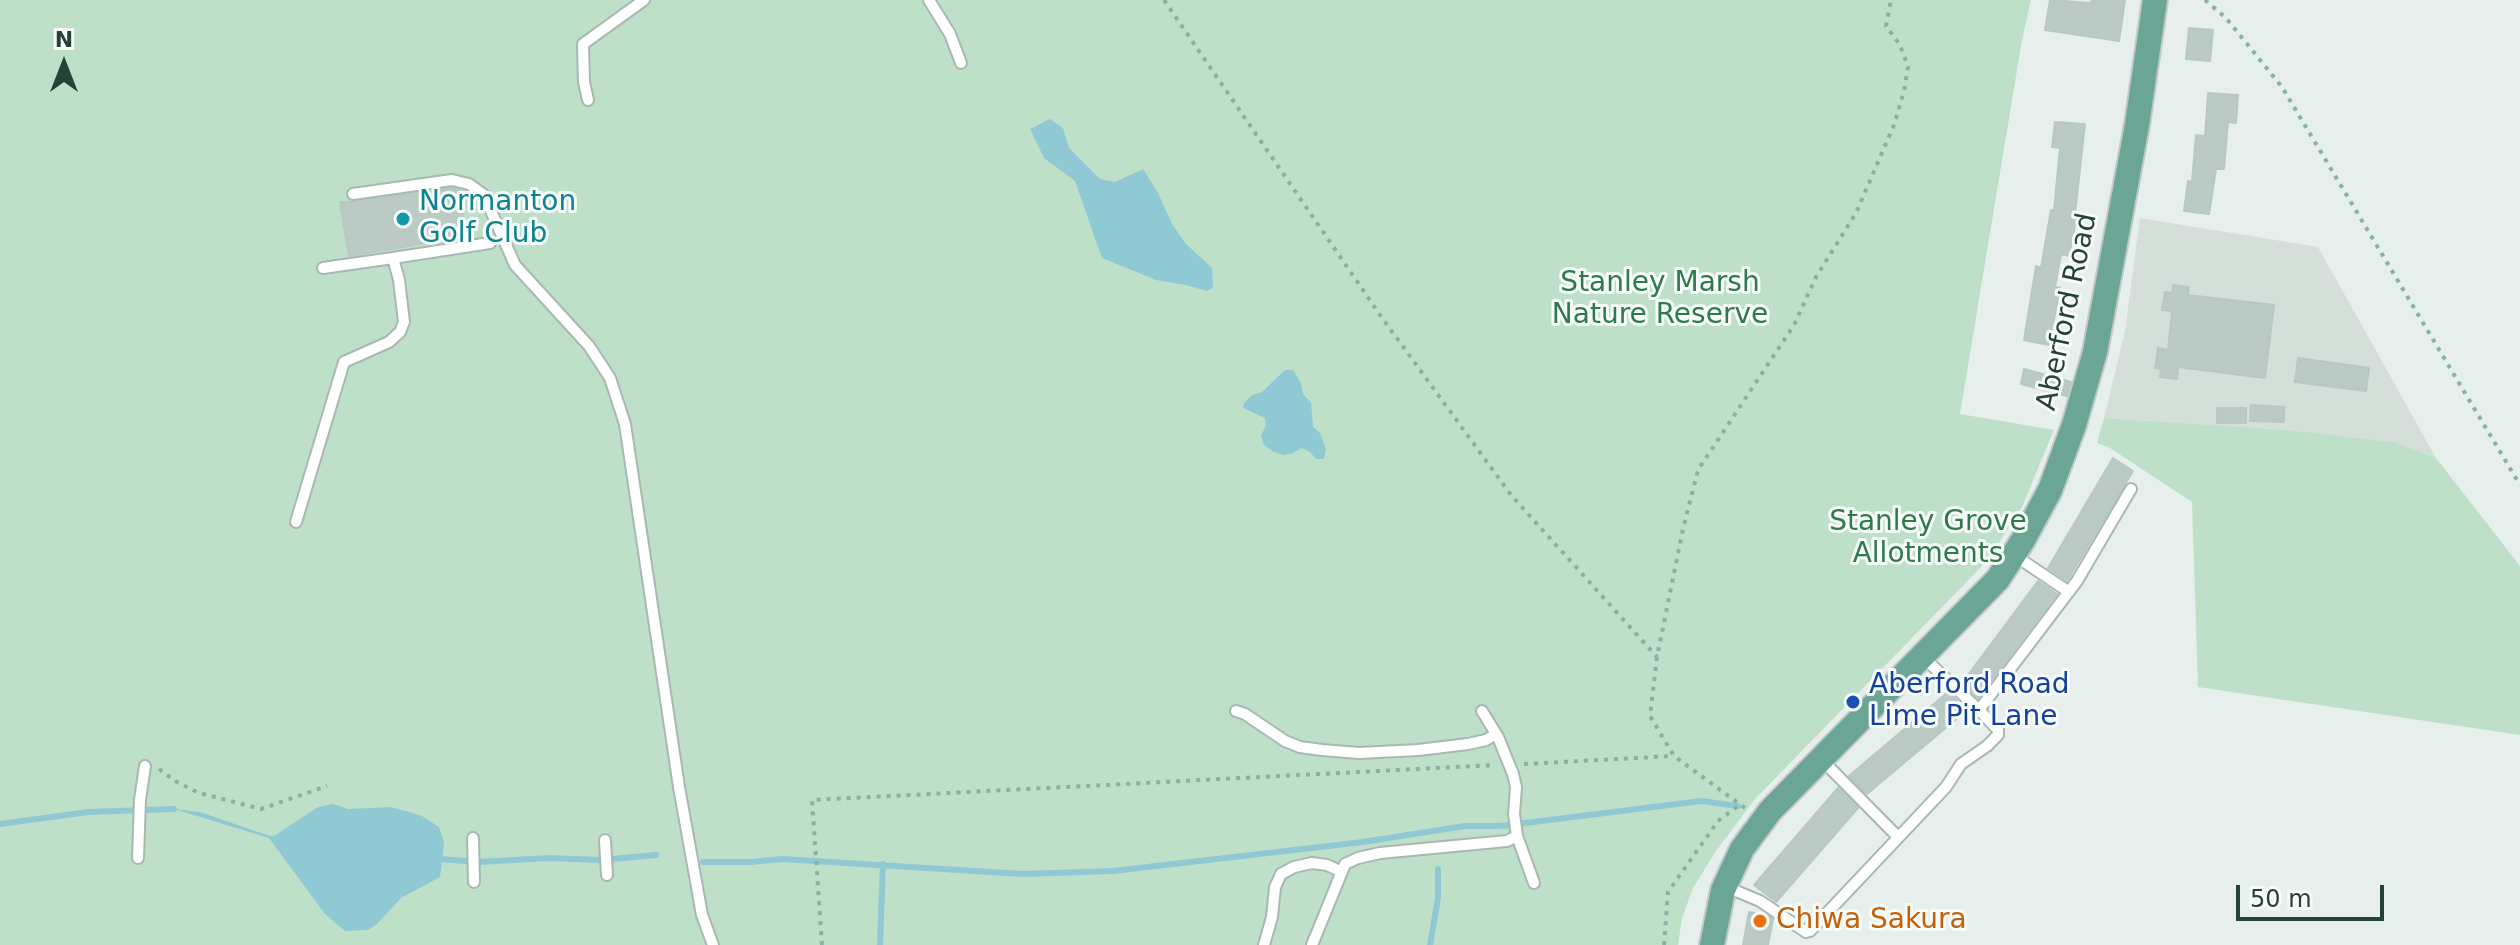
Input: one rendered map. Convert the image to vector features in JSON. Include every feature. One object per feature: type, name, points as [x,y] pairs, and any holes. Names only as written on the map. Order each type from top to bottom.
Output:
[{"type":"main road","name":"Aberford Road","points":[[1712,945],[1723,890],[1742,849],[1770,811],[1998,579],[2050,490],[2074,425],[2095,352],[2137,125],[2155,0]]},
{"type":"lane","points":[[588,100],[583,44],[644,0]]},
{"type":"lane","points":[[929,0],[944,23],[961,63]]},
{"type":"lane","points":[[353,194],[452,180],[469,184],[484,195],[515,265],[589,346],[610,378],[625,424],[679,787],[702,915],[713,945]]},
{"type":"lane","points":[[323,268],[490,243]]},
{"type":"lane","points":[[296,522],[344,362],[389,342],[400,332],[404,322],[393,258]]},
{"type":"lane","points":[[1979,710],[2069,592],[2131,489]]},
{"type":"lane","points":[[2014,555],[2069,592]]},
{"type":"lane","points":[[1736,891],[1760,901],[1806,932],[1810,931],[1946,787],[1961,764],[1998,735],[1998,730],[1979,710],[1922,656]]},
{"type":"lane","points":[[1236,711],[1285,741],[1322,750],[1359,753],[1418,750],[1468,744],[1496,734]]},
{"type":"lane","points":[[1482,711],[1510,764],[1516,787],[1514,817],[1517,836],[1534,883]]},
{"type":"lane","points":[[1821,759],[1898,837]]},
{"type":"lane","points":[[138,858],[140,800],[145,766]]},
{"type":"lane","points":[[1312,945],[1345,864],[1380,853],[1507,841],[1517,836]]},
{"type":"lane","points":[[605,843],[607,871]]},
{"type":"lane","points":[[472,844],[474,879]]},
{"type":"lane","points":[[1264,945],[1272,917],[1275,887],[1281,874],[1312,863],[1342,872]]},
{"type":"path","points":[[1164,0],[1380,315],[1511,495],[1657,657]]},
{"type":"path","points":[[1664,945],[1668,892],[1718,821],[1738,806],[1674,756],[1650,716],[1657,657],[1683,529],[1698,470],[1794,325],[1816,277],[1856,213],[1894,125],[1908,67],[1900,45],[1886,26],[1891,0]]},
{"type":"path","points":[[2205,0],[2226,18],[2282,87],[2520,485]]},
{"type":"path","points":[[822,945],[812,800],[1674,756]]},
{"type":"path","points":[[157,768],[199,793],[261,809],[327,786]]},
{"type":"shaded area","points":[[2140,218],[2318,247],[2436,458],[2395,442],[2289,430],[2104,418],[2125,331]]},
{"type":"green space","name":"Normanton Golf Club","points":[[0,0],[2031,0],[1960,414],[2054,430],[2022,507],[1988,560],[1755,799],[1716,851],[1693,888],[1682,918],[1678,945],[0,945]]},
{"type":"green space","points":[[2104,418],[2289,430],[2395,442],[2436,458],[2520,566],[2520,735],[2198,687],[2192,502],[2110,448],[2097,443]]},
{"type":"water","points":[[1050,119],[1063,128],[1069,148],[1100,179],[1115,182],[1143,169],[1172,224],[1186,244],[1212,268],[1213,288],[1207,291],[1156,280],[1102,258],[1075,181],[1044,158],[1030,129]]},
{"type":"water","points":[[1285,370],[1293,370],[1303,394],[1311,403],[1313,427],[1320,433],[1326,450],[1324,459],[1316,459],[1302,448],[1291,454],[1274,452],[1264,445],[1261,436],[1266,425],[1265,418],[1243,408],[1252,395],[1262,392]]},
{"type":"water","points":[[333,804],[348,809],[390,807],[422,816],[439,827],[444,843],[440,877],[401,898],[368,930],[345,931],[325,914],[269,838],[174,809],[200,812],[274,836],[318,807]]},
{"type":"building","points":[[2050,0],[2091,3],[2092,0],[2125,0],[2119,41],[2045,30]]},
{"type":"building","points":[[2189,28],[2213,30],[2210,61],[2186,59]]},
{"type":"building","points":[[2208,93],[2238,95],[2236,123],[2228,122],[2224,169],[2216,169],[2209,214],[2184,211],[2188,181],[2192,182],[2196,135],[2205,136]]},
{"type":"building","points":[[2055,122],[2085,124],[2077,215],[2069,256],[2061,254],[2055,287],[2060,288],[2049,345],[2024,340],[2036,266],[2041,268],[2051,210],[2054,211],[2060,148],[2052,147]]},
{"type":"building","name":"Normanton Golf Club","points":[[452,188],[459,190],[467,236],[349,256],[340,202]]},
{"type":"building","points":[[2173,285],[2189,287],[2188,295],[2274,305],[2265,378],[2178,367],[2177,379],[2160,377],[2161,369],[2155,368],[2158,348],[2168,350],[2172,311],[2162,310],[2165,292],[2172,293]]},
{"type":"building","points":[[2298,358],[2369,368],[2366,391],[2295,382]]},
{"type":"building","points":[[2024,369],[2071,382],[2067,396],[2021,384]]},
{"type":"building","points":[[2251,405],[2284,407],[2284,422],[2250,421]]},
{"type":"building","points":[[2217,408],[2246,408],[2246,423],[2217,423]]},
{"type":"building","points":[[2113,458],[2133,471],[2067,581],[2048,568]]},
{"type":"building","points":[[2038,581],[2057,594],[1978,698],[1962,683]]},
{"type":"building","points":[[1948,692],[1967,710],[1867,794],[1849,776]]},
{"type":"building","points":[[1838,788],[1858,808],[1776,902],[1754,885]]},
{"type":"building","points":[[1749,912],[1773,919],[1768,945],[1743,945]]},
{"type":"waterway","points":[[703,862],[782,859],[1023,874],[1113,871],[1363,842],[1465,826],[1501,826],[1701,801],[1738,806]]},
{"type":"waterway","points":[[0,824],[88,812],[174,809]]},
{"type":"waterway","points":[[441,859],[478,862],[549,858],[601,860],[656,855]]},
{"type":"waterway","points":[[880,945],[883,864]]},
{"type":"waterway","points":[[1430,945],[1438,898],[1438,869]]},
{"type":"place","name":"Normanton Golf Club","points":[[403,219]]},
{"type":"place","name":"Aberford Road Lime Pit Lane","points":[[1853,702]]},
{"type":"place","name":"Chiwa Sakura","points":[[1760,921]]},
{"type":"park label","name":"Stanley Marsh Nature Reserve","points":[[1660,300]]},
{"type":"park label","name":"Stanley Grove Allotments","points":[[1928,539]]}]
